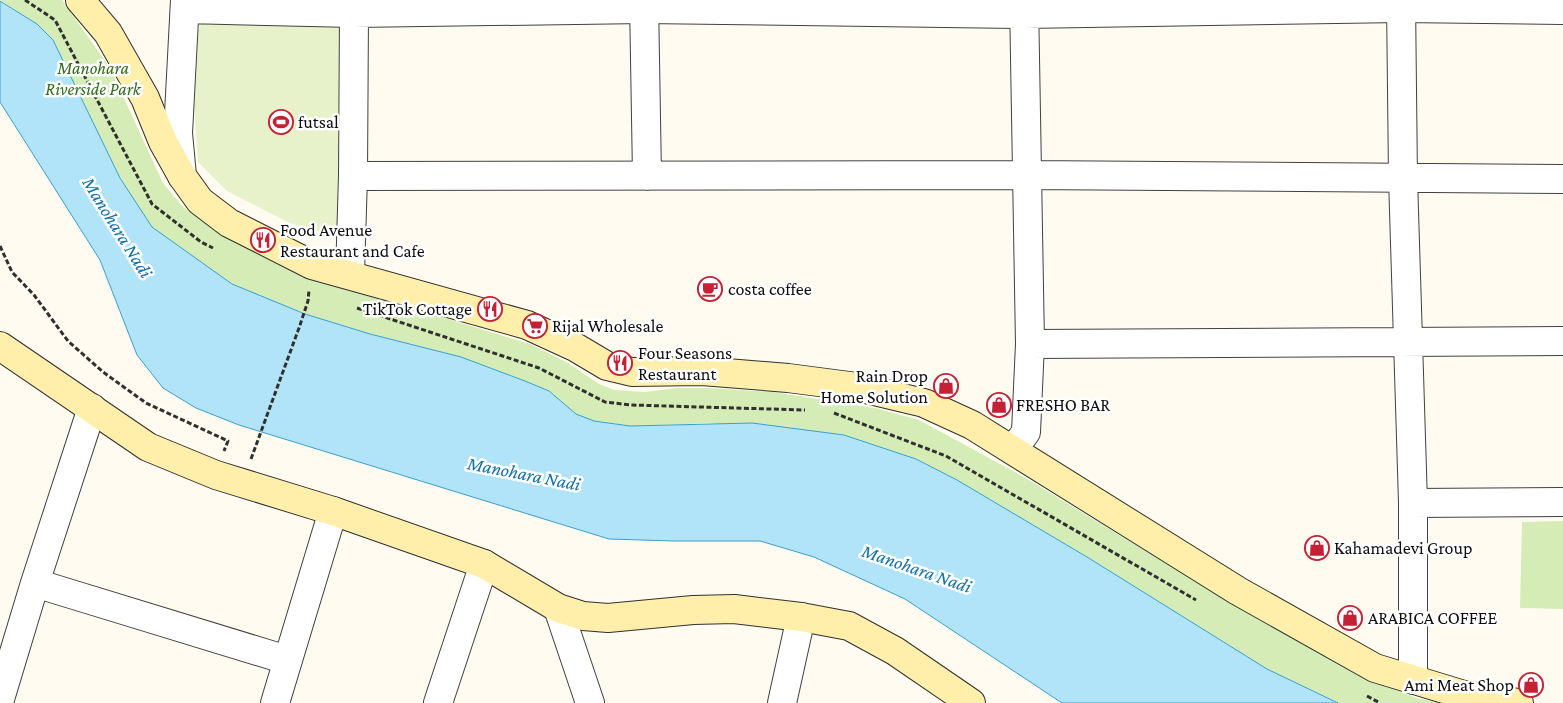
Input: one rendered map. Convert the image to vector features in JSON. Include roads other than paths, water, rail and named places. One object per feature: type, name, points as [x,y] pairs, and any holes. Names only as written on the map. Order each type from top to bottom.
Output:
[{"type":"street","points":[[80,0],[108,33],[145,98],[163,142],[182,176],[200,201],[229,223],[312,265],[527,324],[575,347],[607,366],[632,372],[702,371],[788,378],[857,387],[924,404],[972,425],[1238,591],[1375,668],[1464,695],[1519,703]]},
{"type":"street","points":[[182,176],[178,133],[185,5],[354,13],[644,4],[1024,7],[1401,4],[1563,10]]},
{"type":"street","points":[[644,4],[647,176]]},
{"type":"street","points":[[1401,4],[1403,178],[1413,503],[1413,680]]},
{"type":"street","points":[[1013,450],[1026,432],[1030,344],[1024,7]]},
{"type":"street","points":[[350,275],[354,13]]},
{"type":"street","points":[[353,176],[1027,175],[1563,179]]},
{"type":"street","points":[[1030,344],[1563,341]]},
{"type":"street","points":[[0,346],[148,447],[216,475],[333,511],[484,564],[558,608],[583,616],[608,618],[693,610],[734,609],[801,617],[849,626],[895,652],[960,700]]},
{"type":"street","points":[[16,703],[0,698],[92,408]]},
{"type":"street","points":[[1413,503],[1563,502]]},
{"type":"street","points":[[274,703],[333,511]]},
{"type":"street","points":[[438,703],[484,564]]},
{"type":"street","points":[[35,584],[286,660]]},
{"type":"street","points":[[558,608],[590,703]]},
{"type":"street","points":[[782,703],[801,617]]},
{"type":"water","name":"Manohara Nadi","points":[[0,1],[37,24],[53,40],[120,178],[152,227],[232,284],[305,314],[370,334],[461,357],[525,381],[549,391],[576,414],[594,421],[630,426],[752,423],[844,435],[916,459],[957,480],[1087,557],[1267,669],[1338,703],[1062,703],[905,599],[814,557],[760,541],[609,539],[239,425],[196,408],[163,388],[137,355],[100,260],[0,102]]},
{"type":"place","name":"futsal","points":[[281,122]]},
{"type":"place","name":"Food Avenue Restaurant and Cafe","points":[[263,240]]},
{"type":"place","name":"costa coffee","points":[[710,289]]},
{"type":"place","name":"TikTok Cottage","points":[[490,309]]},
{"type":"place","name":"Rijal Wholesale","points":[[535,326]]},
{"type":"place","name":"Four Seasons Restaurant","points":[[620,363]]},
{"type":"place","name":"Rain Drop Home Solution","points":[[946,386]]},
{"type":"place","name":"FRESHO BAR","points":[[999,405]]},
{"type":"place","name":"Kahamadevi Group","points":[[1317,548]]},
{"type":"place","name":"ARABICA COFFEE","points":[[1350,618]]},
{"type":"place","name":"Ami Meat Shop","points":[[1531,685]]},
{"type":"park label","name":"Manohara Riverside Park","points":[[93,78]]}]
